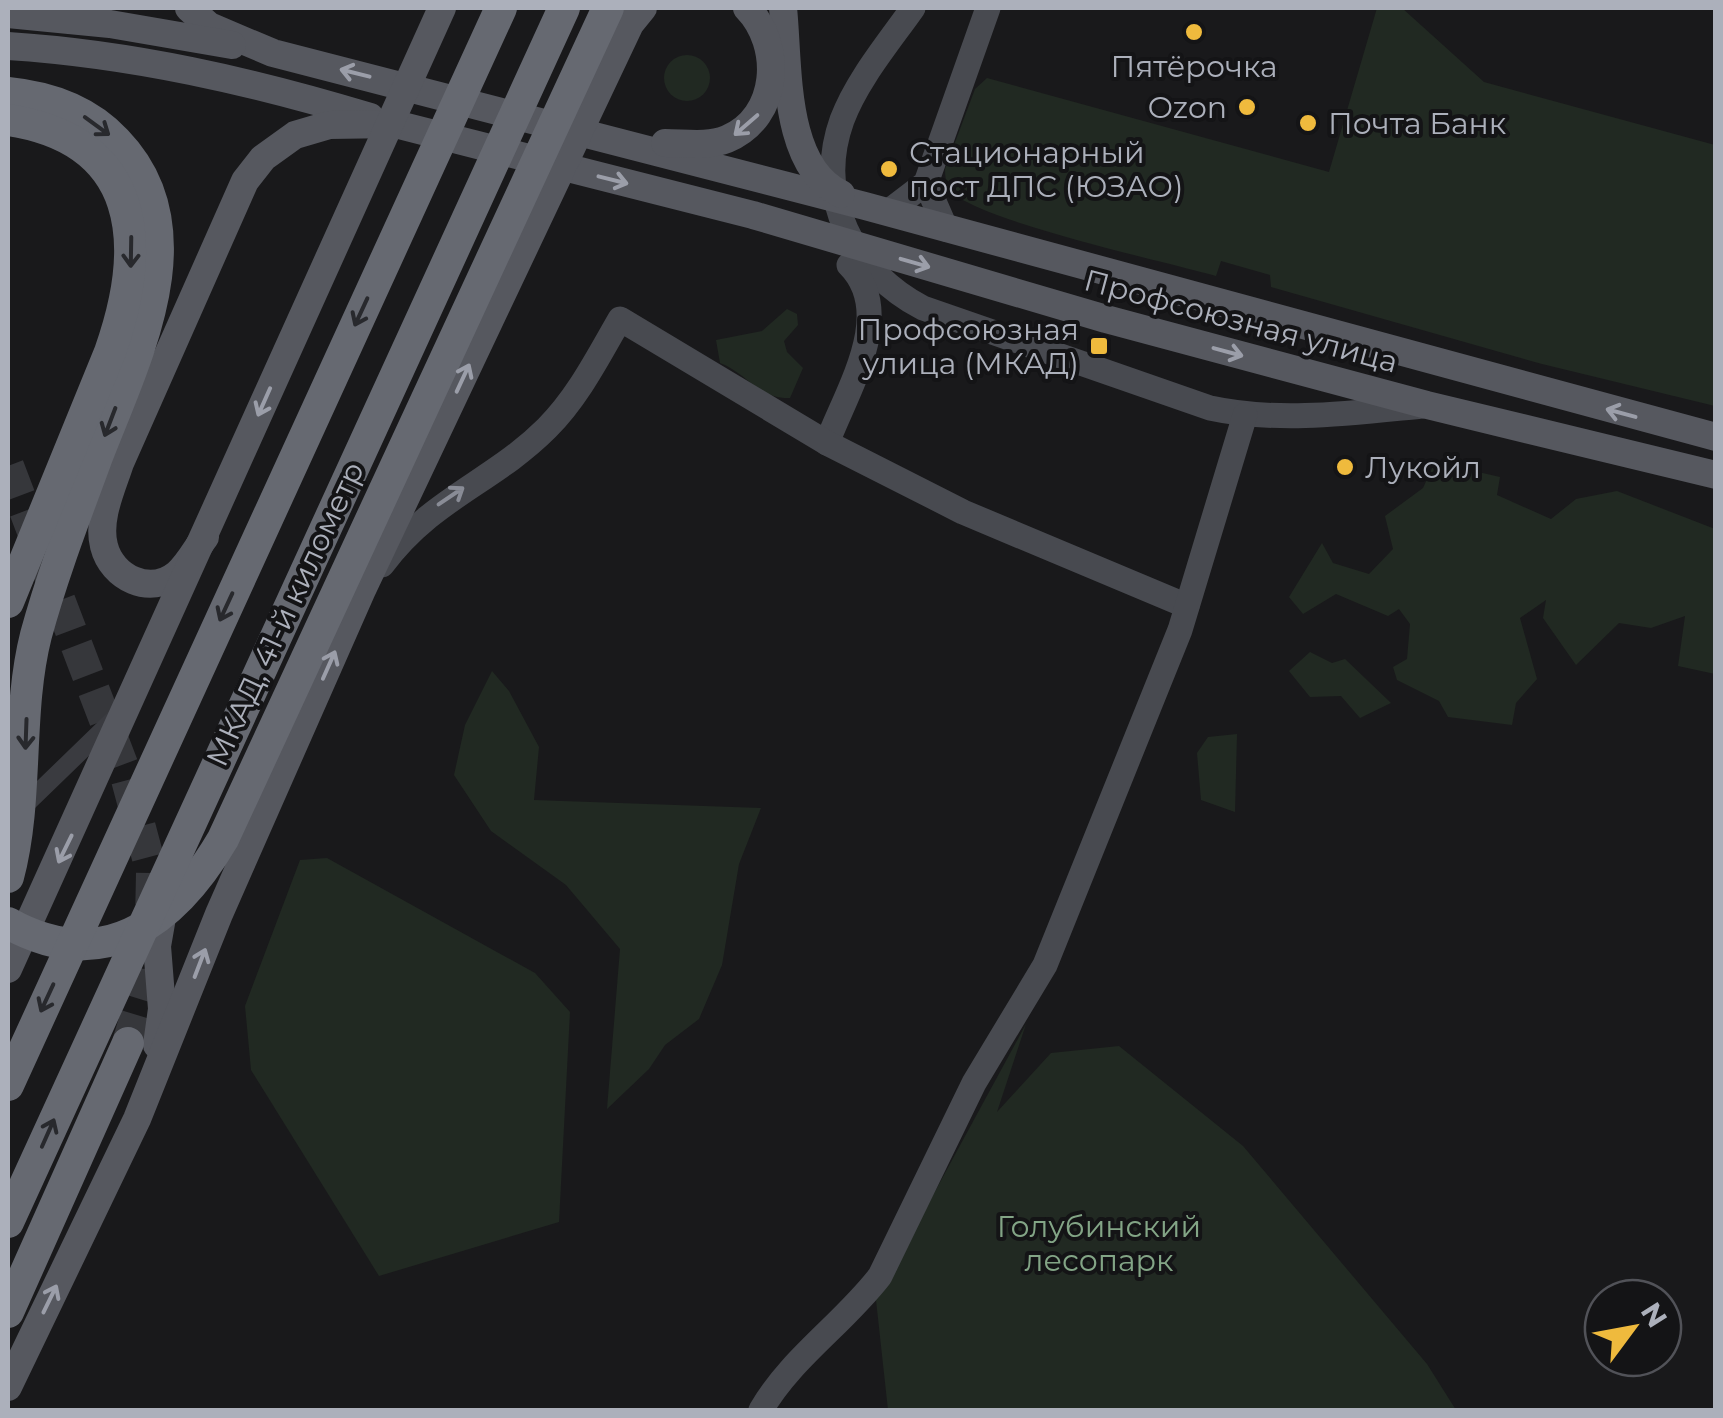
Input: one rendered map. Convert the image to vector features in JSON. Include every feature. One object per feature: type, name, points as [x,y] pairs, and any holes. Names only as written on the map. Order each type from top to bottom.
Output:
[{"type":"highway","name":"МКАД, 41-й километр","points":[[8,1085],[500,8]]},
{"type":"highway","name":"МКАД, 41-й километр","points":[[8,1222],[561,15]]},
{"type":"highway","points":[[8,922],[44,938],[93,942],[118,938],[162,917],[181,901],[213,856],[506,261],[612,23]]},
{"type":"highway","points":[[8,94],[55,101],[106,130],[130,155],[146,184],[157,216],[159,250],[147,323],[64,546],[34,643],[19,821],[8,877]]},
{"type":"highway","points":[[8,120],[54,130],[97,158],[125,202],[132,256],[123,316],[8,600]]},
{"type":"highway","points":[[8,1312],[128,1043]]},
{"type":"main road","points":[[189,8],[209,26],[273,53]]},
{"type":"main road","points":[[8,969],[442,8]]},
{"type":"main road","points":[[8,1387],[137,1119],[219,914],[506,261],[571,145],[612,23],[644,8]]},
{"type":"main road","points":[[619,142],[714,142],[747,126],[768,96],[772,72],[764,32],[747,8]]},
{"type":"main road","points":[[783,8],[792,102],[806,155],[824,185],[876,209]]},
{"type":"main road","points":[[8,14],[110,24],[273,53],[876,209]]},
{"type":"main road","points":[[8,46],[110,55],[207,72],[395,124]]},
{"type":"main road","points":[[204,536],[176,575],[159,583],[142,584],[119,572],[111,562],[103,528],[120,463],[230,210],[263,158],[295,134],[329,125],[395,124]]},
{"type":"main road","name":"Профсоюзная улица","points":[[395,124],[754,216],[1427,405],[1716,475]]},
{"type":"main road","name":"Профсоюзная улица","points":[[876,209],[1716,438]]},
{"type":"main road","points":[[137,1119],[159,1034],[162,1009],[156,965],[163,906],[187,828]]},
{"type":"street","points":[[876,209],[926,183],[988,8]]},
{"type":"street","points":[[910,11],[842,120],[834,152],[833,184],[844,227],[873,273],[896,294],[923,308],[1210,408],[1245,416],[1352,413],[1427,405]]},
{"type":"street","points":[[926,183],[946,228]]},
{"type":"street","points":[[821,237],[855,271],[867,288],[872,308],[867,337],[827,442]]},
{"type":"street","points":[[361,592],[401,539],[428,513],[546,429],[585,380],[620,319],[827,442],[963,512],[1187,606]]},
{"type":"street","points":[[762,1410],[778,1380],[880,1276],[974,1083],[1042,972],[1187,606],[1245,416]]},
{"type":"street","points":[[8,822],[120,712],[139,684]]},
{"type":"green space","points":[[1377,8],[1402,8],[1484,82],[1715,145],[1715,406],[1542,364],[1271,287],[1270,275],[1221,261],[1216,276],[1075,240],[968,203],[948,186],[945,169],[975,89],[987,78],[1329,172]]},
{"type":"green space","points":[[687,55],[703,62],[710,78],[703,94],[687,101],[671,94],[664,78],[671,62]]},
{"type":"green space","points":[[787,309],[797,314],[798,325],[784,341],[787,352],[803,368],[790,398],[761,390],[720,363],[716,340],[762,331]]},
{"type":"green space","points":[[1435,462],[1500,477],[1497,495],[1551,519],[1576,499],[1617,491],[1715,529],[1715,674],[1678,666],[1685,616],[1651,628],[1619,623],[1576,665],[1543,618],[1546,600],[1520,618],[1537,679],[1516,703],[1512,725],[1448,717],[1439,701],[1397,680],[1393,667],[1407,659],[1410,624],[1399,609],[1388,616],[1336,594],[1303,614],[1289,597],[1322,543],[1333,563],[1369,574],[1393,549],[1385,516],[1423,488]]},
{"type":"green space","points":[[1310,652],[1332,663],[1345,659],[1391,703],[1360,718],[1341,696],[1310,697],[1289,671]]},
{"type":"green space","points":[[492,671],[509,691],[539,747],[534,800],[761,808],[739,864],[722,965],[699,1019],[665,1045],[649,1069],[607,1109],[620,949],[566,885],[491,831],[454,775],[465,725]]},
{"type":"green space","points":[[1237,734],[1235,812],[1201,800],[1197,753],[1208,737]]},
{"type":"green space","points":[[327,858],[535,973],[570,1012],[559,1222],[379,1276],[251,1070],[245,1006],[300,860]]},
{"type":"green space","name":"Голубинский лесопарк","points":[[1026,1024],[997,1112],[1051,1053],[1119,1046],[1243,1146],[1427,1364],[1456,1410],[888,1410],[876,1300]]},
{"type":"tunnel","points":[[8,466],[125,772],[152,873],[150,971],[128,1043]]},
{"type":"place","name":"Пятёрочка","points":[[1194,32]]},
{"type":"place","name":"Ozon","points":[[1247,107]]},
{"type":"place","name":"Почта Банк","points":[[1308,123]]},
{"type":"place","name":"Стационарный пост ДПС (ЮЗАО)","points":[[889,169]]},
{"type":"place","name":"Профсоюзная улица (МКАД)","points":[[1099,346]]},
{"type":"place","name":"Лукойл","points":[[1345,467]]}]
